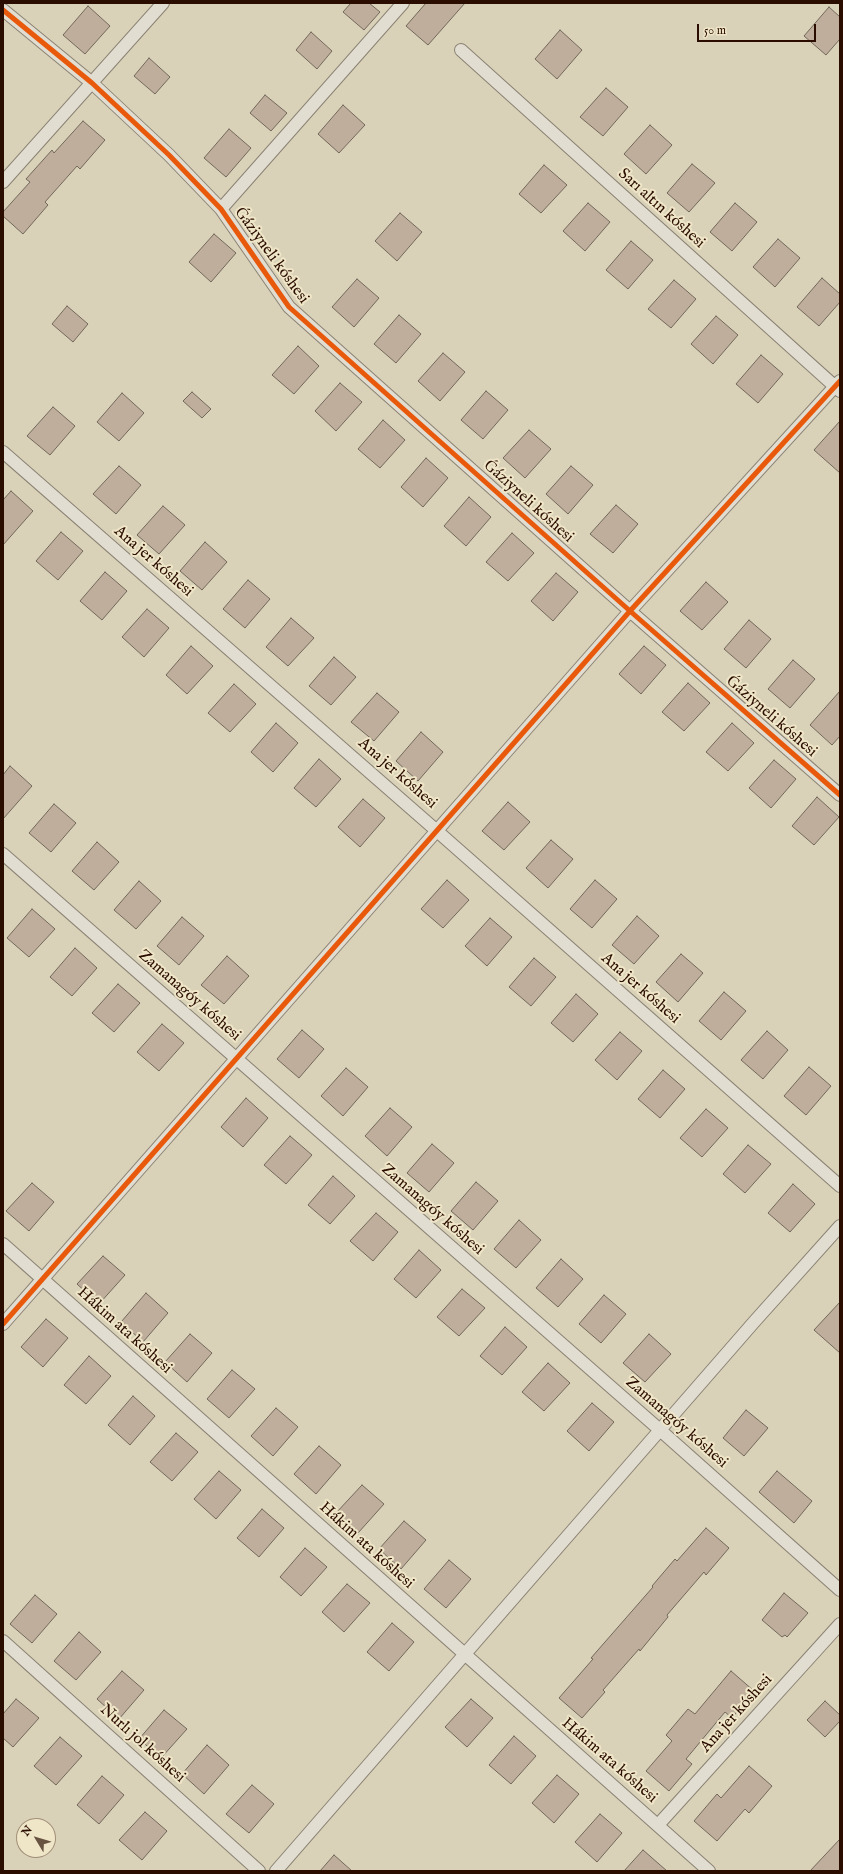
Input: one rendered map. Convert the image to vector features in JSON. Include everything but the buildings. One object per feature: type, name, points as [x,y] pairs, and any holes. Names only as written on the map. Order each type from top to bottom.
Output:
[{"type":"street","points":[[3,182],[163,3]]},
{"type":"street","points":[[221,209],[403,3]]},
{"type":"street","name":"Ǵáziyneli kóshesi","points":[[3,10],[92,83],[169,155],[221,209],[289,307],[630,611],[840,794]]},
{"type":"street","name":"Sarı altın kóshesi","points":[[461,50],[838,386]]},
{"type":"street","points":[[3,1324],[630,611],[838,386]]},
{"type":"street","name":"Ana jer kóshesi","points":[[3,452],[437,830],[840,1186]]},
{"type":"street","name":"Zamanagóy kóshesi","points":[[3,854],[660,1430],[840,1590]]},
{"type":"street","points":[[276,1871],[660,1430],[840,1226]]},
{"type":"street","name":"Hákim ata kóshesi","points":[[3,1244],[709,1871]]},
{"type":"street","name":"Ana jer kóshesi","points":[[658,1825],[840,1624]]},
{"type":"street","name":"Nurlı jol kóshesi","points":[[3,1641],[259,1871]]},
{"type":"cycle path","points":[[3,10],[92,83],[169,155],[221,209],[289,307],[630,611],[840,795]]},
{"type":"cycle path","points":[[3,1324],[630,611],[840,381]]}]
